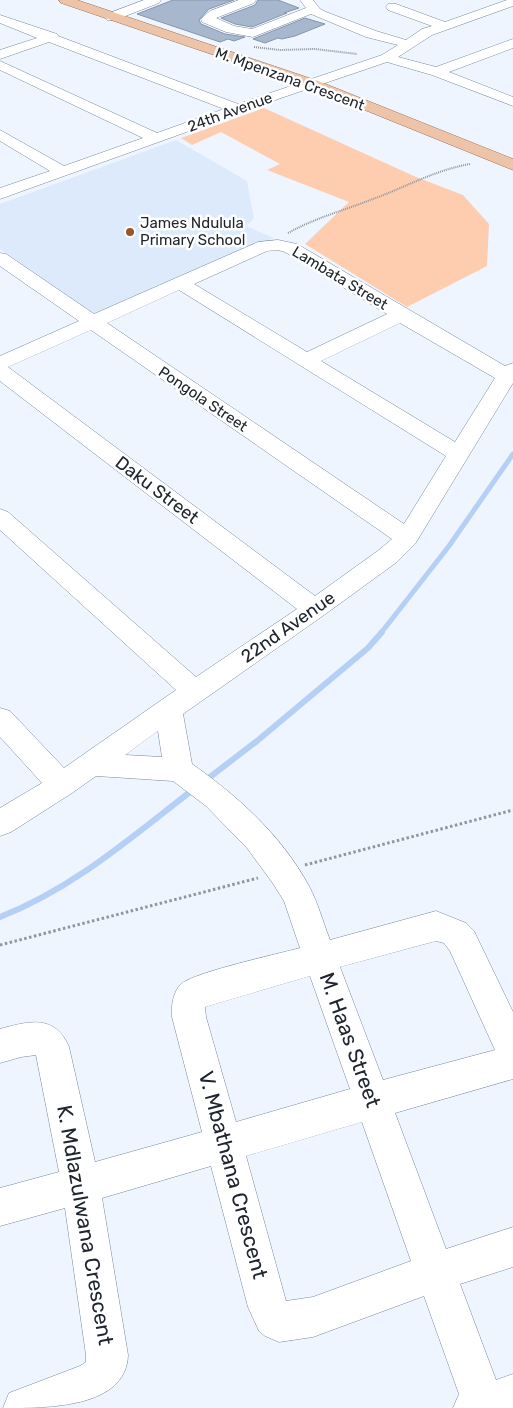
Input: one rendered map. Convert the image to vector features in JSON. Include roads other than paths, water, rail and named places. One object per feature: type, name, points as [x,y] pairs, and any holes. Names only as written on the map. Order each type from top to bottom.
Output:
[{"type":"main road","name":"M. Mpenzana Crescent","points":[[65,0],[313,84],[513,165]]},
{"type":"street","points":[[250,0],[214,14],[207,19],[231,29],[253,33],[310,5],[322,15],[371,34],[408,44]]},
{"type":"street","points":[[412,0],[387,5],[445,26]]},
{"type":"street","points":[[111,17],[149,1]]},
{"type":"street","name":"24th Avenue","points":[[0,194],[388,58],[419,36],[513,2]]},
{"type":"street","points":[[0,19],[52,37],[238,109]]},
{"type":"street","points":[[0,55],[52,37]]},
{"type":"street","points":[[437,72],[513,43]]},
{"type":"street","points":[[388,58],[437,72],[513,102]]},
{"type":"street","points":[[0,65],[156,138]]},
{"type":"street","points":[[496,95],[513,88]]},
{"type":"street","points":[[1,137],[63,172]]},
{"type":"street","name":"Lambata Street","points":[[0,363],[267,245],[282,245],[291,248],[401,315],[510,373]]},
{"type":"street","name":"Pongola Street","points":[[0,258],[406,538]]},
{"type":"street","points":[[180,283],[459,454]]},
{"type":"street","points":[[308,360],[401,315]]},
{"type":"street","name":"Daku Street","points":[[0,371],[315,609]]},
{"type":"street","name":"22nd Avenue","points":[[0,823],[62,785],[388,556],[406,538],[510,373]]},
{"type":"street","points":[[0,516],[195,691]]},
{"type":"street","points":[[91,764],[178,770],[168,710]]},
{"type":"street","points":[[0,720],[62,785]]},
{"type":"street","name":"M. Haas Street","points":[[178,770],[228,807],[284,871],[298,897],[435,1272],[490,1403]]},
{"type":"street","points":[[321,959],[436,926],[455,932],[462,941],[513,1050]]},
{"type":"street","name":"V. Mbathana Crescent","points":[[321,959],[204,990],[194,994],[189,999],[189,1017],[268,1306],[277,1321],[282,1323],[314,1316],[435,1272]]},
{"type":"street","name":"K. Mdlazulwana Crescent","points":[[0,1046],[33,1038],[43,1039],[52,1047],[81,1186],[107,1355],[106,1366],[101,1377],[86,1385],[24,1408]]},
{"type":"street","points":[[0,1207],[81,1186],[372,1100],[513,1062]]},
{"type":"street","points":[[435,1272],[513,1247]]},
{"type":"waterway","points":[[381,633],[449,546],[513,454]]},
{"type":"waterway","points":[[206,780],[257,741],[368,648],[382,632]]},
{"type":"waterway","points":[[0,917],[26,906],[76,878],[190,792]]},
{"type":"place","name":"James Ndulula Primary School","points":[[130,232]]}]
